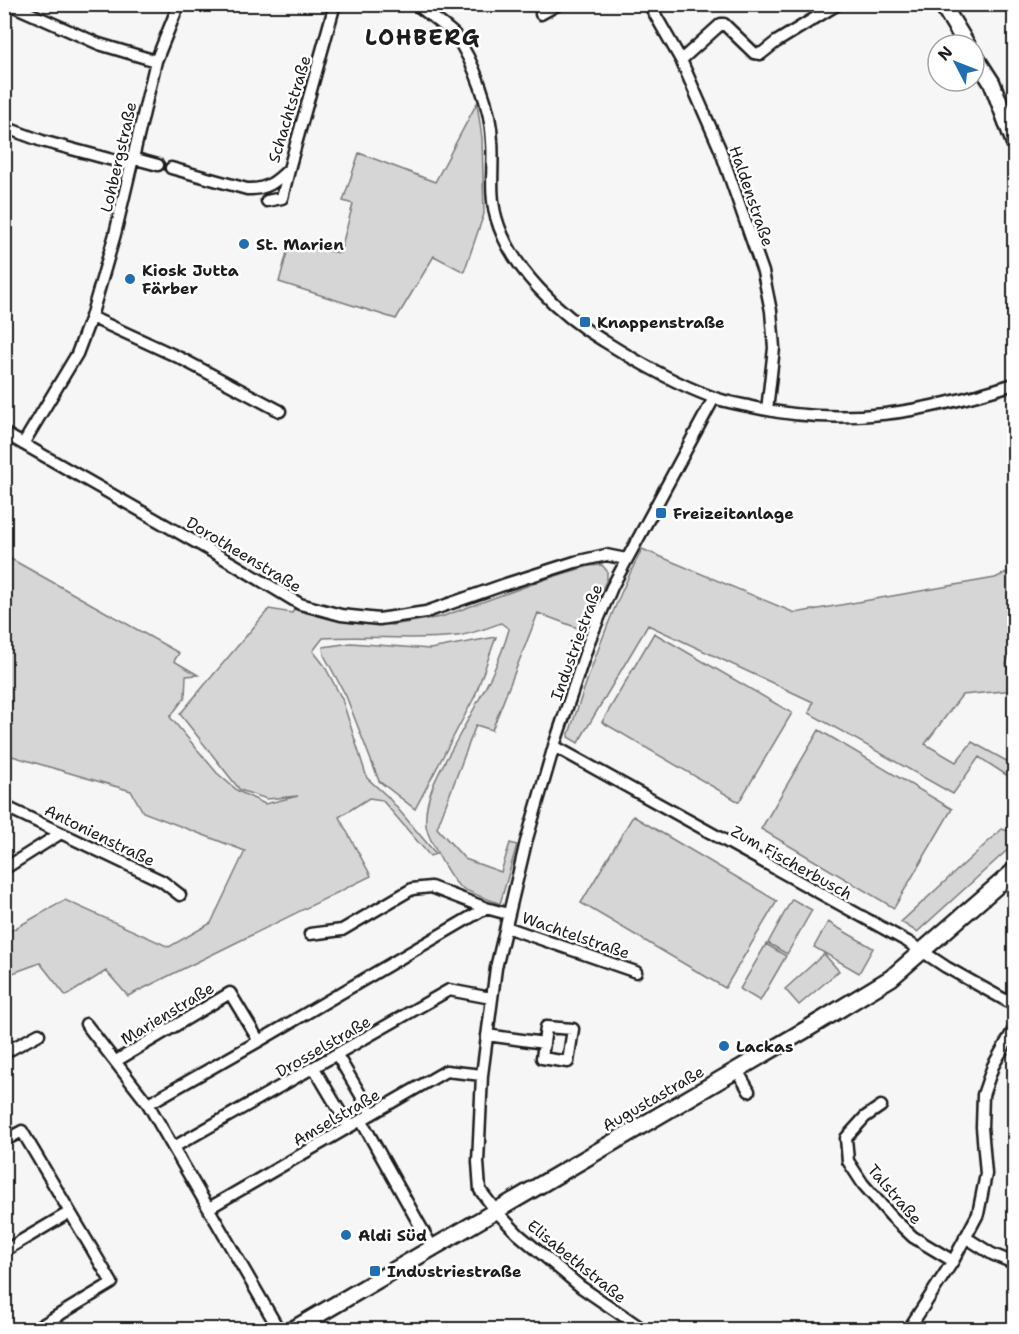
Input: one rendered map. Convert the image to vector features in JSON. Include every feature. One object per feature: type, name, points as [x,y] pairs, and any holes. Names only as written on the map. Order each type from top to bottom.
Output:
[{"type":"main road","points":[[942,4],[960,33]]},
{"type":"main road","points":[[986,74],[992,83],[1014,142]]},
{"type":"main road","name":"Augustastraße","points":[[292,1329],[891,978],[1014,872]]},
{"type":"street","points":[[9,4],[99,44],[156,61]]},
{"type":"street","name":"Lohbergstraße","points":[[23,444],[77,354],[91,317],[101,287],[156,61],[178,4]]},
{"type":"street","name":"Schachtstraße","points":[[171,168],[247,189],[260,190],[276,183],[289,169],[335,4]]},
{"type":"street","points":[[416,4],[454,33],[480,84],[492,139],[492,189],[496,218],[511,252],[547,297],[569,318],[653,371],[714,398],[767,410],[818,417],[905,412],[951,403],[1014,384]]},
{"type":"street","points":[[541,14],[559,4]]},
{"type":"street","name":"Haldenstraße","points":[[650,4],[681,60],[720,149],[763,272],[771,311],[774,348],[767,410]]},
{"type":"street","points":[[681,60],[720,24],[724,24],[754,53],[761,54],[776,42],[838,4]]},
{"type":"street","points":[[4,127],[42,141],[158,165]]},
{"type":"street","points":[[267,201],[282,198],[289,169]]},
{"type":"street","points":[[91,317],[180,358],[280,411]]},
{"type":"street","name":"Industriestraße","points":[[496,1211],[480,1190],[478,1178],[482,1075],[491,998],[526,842],[554,746],[590,639],[612,587],[714,398]]},
{"type":"street","name":"Dorotheenstraße","points":[[4,433],[300,604],[341,615],[379,619],[426,612],[575,562],[606,555],[627,559]]},
{"type":"street","name":"Zum Fischerbusch","points":[[554,746],[924,951],[946,967],[1014,1005]]},
{"type":"street","name":"Antonienstraße","points":[[4,806],[162,882],[180,895]]},
{"type":"street","points":[[4,869],[61,833]]},
{"type":"street","points":[[310,934],[342,930],[412,889],[431,887],[508,915]]},
{"type":"street","points":[[148,1104],[486,908]]},
{"type":"street","name":"Wachtelstraße","points":[[506,927],[636,972]]},
{"type":"street","name":"Drosselstraße","points":[[174,1147],[448,990],[491,998]]},
{"type":"street","name":"Marienstraße","points":[[116,1061],[230,993],[259,1041]]},
{"type":"street","name":"Marienstraße","points":[[86,1024],[148,1104],[279,1329]]},
{"type":"street","points":[[908,1329],[953,1261],[978,1214],[986,1174],[982,1127],[983,1095],[993,1066],[1014,1029]]},
{"type":"street","points":[[4,1053],[39,1034]]},
{"type":"street","points":[[487,1035],[544,1043]]},
{"type":"street","points":[[337,1055],[372,1114]]},
{"type":"street","points":[[314,1068],[349,1127]]},
{"type":"street","points":[[737,1070],[749,1091]]},
{"type":"street","name":"Amselstraße","points":[[209,1208],[446,1071],[482,1075]]},
{"type":"street","name":"Talstraße","points":[[881,1106],[865,1117],[846,1138],[848,1161],[863,1184],[898,1224],[912,1237],[953,1261]]},
{"type":"street","points":[[361,1120],[432,1247]]},
{"type":"street","points":[[4,1141],[22,1131],[112,1283],[34,1329]]},
{"type":"street","name":"Elisabethstraße","points":[[496,1211],[519,1234],[581,1287],[644,1329]]},
{"type":"street","points":[[4,1251],[70,1212]]},
{"type":"street","points":[[965,1237],[992,1254],[1014,1263]]},
{"type":"shaded area","points":[[477,103],[482,138],[484,214],[464,272],[434,256],[396,319],[279,282],[289,245],[340,253],[353,204],[343,201],[359,153],[435,182]]},
{"type":"shaded area","points":[[642,549],[795,613],[995,578],[1014,569],[1014,639],[1006,664],[1014,682],[1014,690],[962,695],[925,744],[956,762],[972,742],[1014,765],[1014,780],[979,757],[953,794],[809,713],[813,702],[648,625],[578,743],[568,737],[610,618]]},
{"type":"shaded area","points":[[4,555],[179,653],[174,661],[198,675],[186,676],[185,697],[170,717],[217,773],[238,791],[265,804],[298,796],[267,799],[240,790],[180,714],[269,609],[292,613],[295,608],[335,620],[392,625],[441,617],[549,578],[589,566],[602,565],[607,571],[607,579],[583,630],[538,613],[492,730],[476,725],[437,828],[465,859],[501,872],[510,843],[517,845],[500,904],[458,885],[430,838],[426,825],[426,813],[431,790],[487,684],[500,657],[509,629],[501,623],[457,636],[323,638],[313,651],[324,665],[342,699],[367,778],[387,796],[436,854],[430,856],[382,800],[369,798],[339,817],[371,876],[128,996],[106,971],[66,996],[40,963],[5,976],[5,934],[65,900],[169,947],[211,923],[245,851],[143,812],[131,791],[5,754]]},
{"type":"shaded area","points":[[654,633],[792,713],[739,802],[602,722]]},
{"type":"shaded area","points":[[496,637],[475,696],[415,809],[379,781],[346,696],[324,655],[323,647],[351,643],[430,649]]},
{"type":"shaded area","points":[[819,730],[952,809],[894,908],[761,829]]},
{"type":"shaded area","points":[[633,816],[777,901],[725,988],[581,903]]},
{"type":"shaded area","points":[[1002,829],[1014,833],[1014,844],[917,932],[901,922]]},
{"type":"shaded area","points":[[792,899],[812,910],[787,954],[768,943]]},
{"type":"shaded area","points":[[828,922],[873,948],[859,973],[814,947]]},
{"type":"shaded area","points":[[766,944],[786,956],[760,1001],[740,989]]},
{"type":"shaded area","points":[[824,954],[839,971],[799,1005],[785,989]]},
{"type":"place","name":"St. Marien","points":[[244,244]]},
{"type":"place","name":"Kiosk Jutta Färber","points":[[130,279]]},
{"type":"place","name":"Knappenstraße","points":[[585,322]]},
{"type":"place","name":"Freizeitanlage","points":[[661,513]]},
{"type":"place","name":"Lackas","points":[[724,1046]]},
{"type":"place","name":"Aldi Süd","points":[[346,1235]]},
{"type":"place","name":"Industriestraße","points":[[375,1271]]},
{"type":"district","name":"LOHBERG","points":[[423,37]]}]
